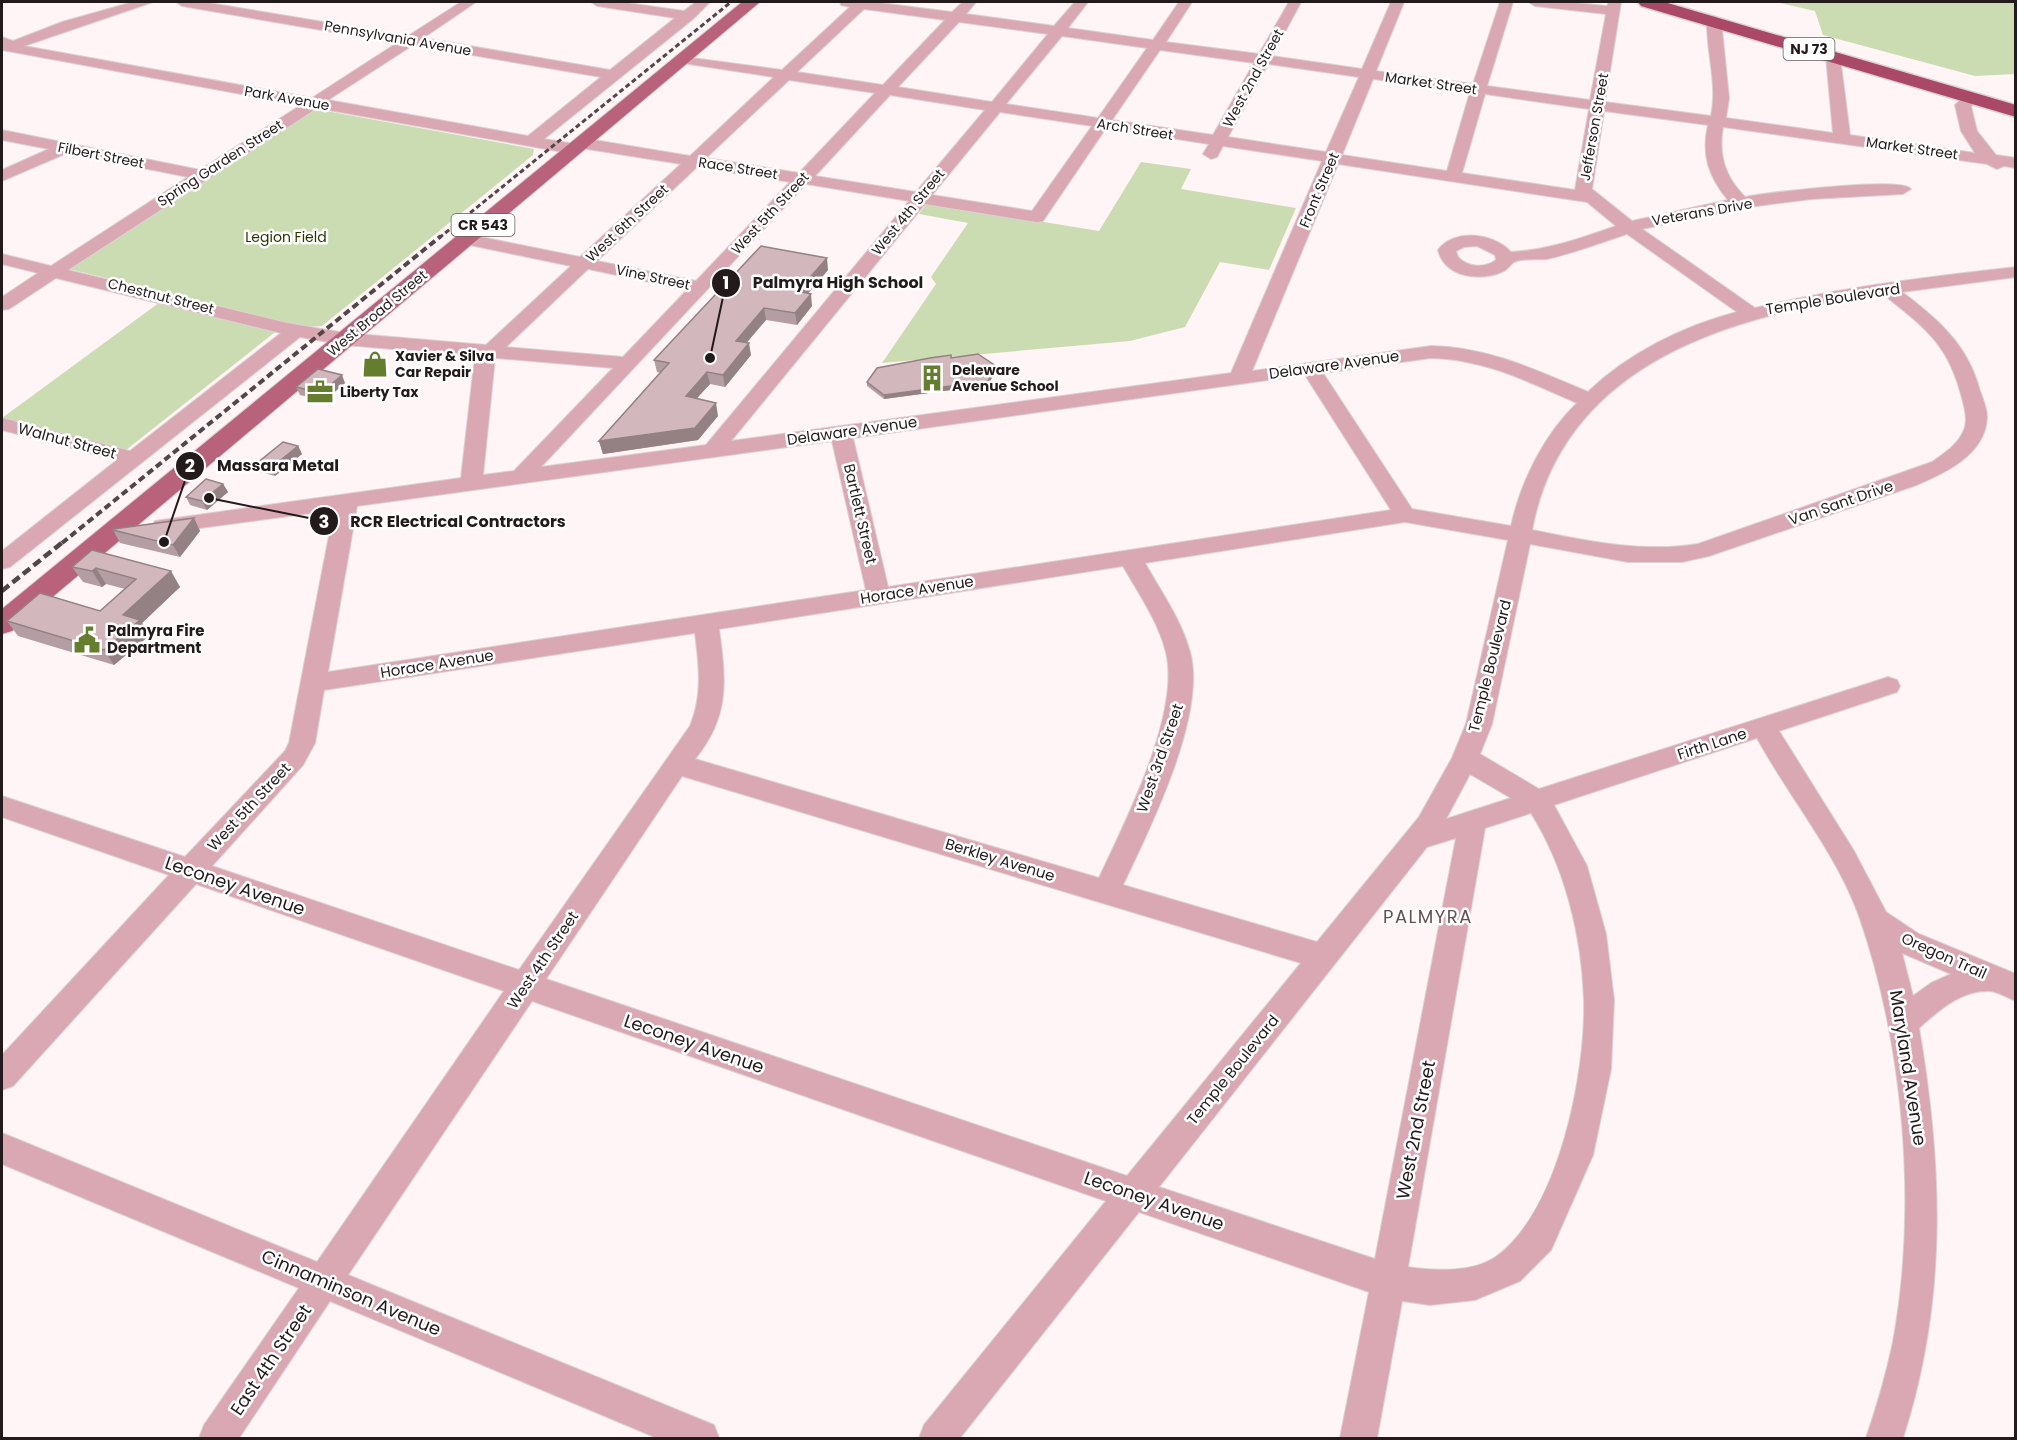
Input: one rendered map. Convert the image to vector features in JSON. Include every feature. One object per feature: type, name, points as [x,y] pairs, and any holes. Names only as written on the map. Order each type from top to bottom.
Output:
[{"type":"highway","name":"NJ 73","points":[[1647,2],[2016,111]]},
{"type":"highway","name":"NJ 73","points":[[1669,2],[2016,98]]},
{"type":"highway","points":[[1971,98],[1989,97],[2016,104]]},
{"type":"main road","name":"West Broad Street","points":[[2,624],[109,534],[333,336],[466,239],[752,2]]},
{"type":"street","points":[[89,2],[108,13]]},
{"type":"street","points":[[4,46],[146,2]]},
{"type":"street","name":"Pennsylvania Avenue","points":[[182,2],[614,75]]},
{"type":"street","name":"Spring Garden Street","points":[[2,305],[470,2]]},
{"type":"street","points":[[597,2],[688,16]]},
{"type":"street","points":[[531,141],[704,2]]},
{"type":"street","name":"Market Street","points":[[856,2],[954,18],[2016,163]]},
{"type":"street","name":"West 6th Street","points":[[471,484],[483,358],[784,75],[856,2]]},
{"type":"street","name":"West 5th Street","points":[[520,477],[970,2]]},
{"type":"street","name":"West 4th Street","points":[[712,451],[1082,2]]},
{"type":"street","points":[[1101,124],[1186,2]]},
{"type":"street","name":"West 2nd Street","points":[[1214,148],[1295,2]]},
{"type":"street","name":"Front Street","points":[[1239,378],[1398,2]]},
{"type":"street","points":[[1454,177],[1478,89],[1507,2]]},
{"type":"street","points":[[1535,2],[1613,6]]},
{"type":"street","name":"Jefferson Street","points":[[1613,6],[1607,55],[1583,184],[1588,197],[1750,313]]},
{"type":"street","points":[[1714,20],[1714,47],[1721,99],[1714,136],[1716,171],[1728,190],[1742,204]]},
{"type":"street","name":"Park Avenue","points":[[4,46],[531,141],[578,146]]},
{"type":"street","points":[[1833,57],[1842,139]]},
{"type":"street","name":"Arch Street","points":[[682,59],[1101,124],[1214,148],[1332,159],[1588,197]]},
{"type":"street","points":[[1971,98],[1963,105],[1967,125],[1976,144],[1990,159],[2016,179]]},
{"type":"street","name":"Race Street","points":[[578,146],[693,161],[1037,217],[1101,124]]},
{"type":"street","name":"Filbert Street","points":[[2,135],[201,176]]},
{"type":"street","points":[[2,176],[65,148]]},
{"type":"street","name":"Veterans Drive","points":[[1506,257],[1525,257],[1553,251],[1628,227],[1697,211],[1852,191],[1903,189]]},
{"type":"street","name":"Vine Street","points":[[466,239],[700,287]]},
{"type":"street","name":"Chestnut Street","points":[[2,259],[297,330],[333,336],[628,363]]},
{"type":"street","name":"Temple Boulevard","points":[[938,1438],[1429,825],[1465,758],[1479,724],[1532,487],[1540,467],[1569,420],[1588,400],[1639,360],[1665,345],[1750,313],[1812,300],[2016,272]]},
{"type":"street","name":"Van Sant Drive","points":[[1521,535],[1626,556],[1679,556],[1723,544],[1940,467],[1963,448],[1974,432],[1977,416],[1974,398],[1965,370],[1948,342],[1926,319],[1889,290]]},
{"type":"street","points":[[2,562],[297,330]]},
{"type":"street","name":"Delaware Avenue","points":[[109,534],[1431,352],[1462,353],[1510,367],[1588,400]]},
{"type":"street","points":[[1310,368],[1405,515]]},
{"type":"street","name":"Walnut Street","points":[[2,424],[133,458]]},
{"type":"street","name":"Bartlett Street","points":[[841,433],[879,596]]},
{"type":"street","name":"West 5th Street","points":[[2,1076],[294,758],[302,743],[347,501]]},
{"type":"street","name":"Horace Avenue","points":[[314,682],[1405,515],[1443,519],[1521,535]]},
{"type":"street","name":"West 3rd Street","points":[[1106,892],[1136,827],[1163,756],[1182,684],[1175,644],[1130,557]]},
{"type":"street","name":"West 4th Street","points":[[324,1282],[676,764],[704,728],[712,698],[712,670],[706,622]]},
{"type":"street","name":"Firth Lane","points":[[1419,839],[1888,686]]},
{"type":"street","name":"Maryland Avenue","points":[[1764,727],[1776,752],[1841,854],[1874,921],[1889,960],[1904,1023],[1920,1147],[1921,1242],[1911,1346],[1885,1438]]},
{"type":"street","points":[[1465,758],[1537,801]]},
{"type":"street","name":"Berkley Avenue","points":[[676,764],[1324,957]]},
{"type":"street","name":"Leconey Avenue","points":[[2,806],[1387,1281],[1430,1288],[1475,1284],[1508,1269],[1539,1238],[1576,1155],[1595,1069],[1599,1000],[1592,934],[1573,866],[1554,827],[1537,801]]},
{"type":"street","name":"West 2nd Street","points":[[1359,1438],[1473,821]]},
{"type":"street","name":"Oregon Trail","points":[[1874,921],[1919,947],[1962,967],[2008,980]]},
{"type":"street","points":[[1904,1023],[1943,989],[1963,982],[2008,980]]},
{"type":"street","name":"Cinnaminson Avenue","points":[[2,1148],[701,1438]]},
{"type":"street","name":"East 4th Street","points":[[217,1438],[324,1282]]},
{"type":"green space","points":[[1776,2],[2015,2],[2015,74],[1975,76],[1823,35],[1815,11]]},
{"type":"green space","name":"Legion Field","points":[[315,109],[534,149],[533,155],[322,326],[279,329],[126,450],[2,418],[171,294],[69,269]]},
{"type":"green space","points":[[1141,162],[1191,169],[1181,189],[1296,208],[1269,270],[1220,262],[1185,327],[1130,341],[882,363],[936,284],[931,277],[968,223],[919,214],[927,203],[1099,231]]},
{"type":"building","points":[[761,246],[827,258],[798,291],[811,294],[795,313],[764,308],[736,341],[749,343],[723,375],[707,372],[686,396],[716,403],[695,428],[599,441],[669,363],[654,360]]},
{"type":"building","name":"Deleware Avenue School","points":[[978,354],[996,366],[988,381],[884,395],[867,382],[877,368],[951,355],[951,358]]},
{"type":"building","points":[[318,369],[342,375],[321,393],[296,387]]},
{"type":"building","points":[[283,442],[298,446],[271,468],[256,464]]},
{"type":"building","points":[[206,479],[223,484],[202,501],[186,497]]},
{"type":"building","points":[[194,518],[173,545],[113,530],[114,529]]},
{"type":"building","points":[[92,550],[171,571],[123,615],[140,620],[104,650],[7,621],[40,593],[100,611],[136,579],[96,568],[92,571],[72,567]]},
{"type":"railway","points":[[439,238],[731,2]]},
{"type":"railway","points":[[62,543],[441,236]]},
{"type":"railway","points":[[2,591],[64,541]]},
{"type":"place","name":"Palmyra High School","points":[[710,358]]},
{"type":"place","name":"Xavier & Silva Car Repair","points":[[375,364]]},
{"type":"place","name":"Deleware Avenue School","points":[[932,378]]},
{"type":"place","name":"Liberty Tax","points":[[320,392]]},
{"type":"place","name":"RCR Electrical Contractors","points":[[209,498]]},
{"type":"place","name":"Massara Metal","points":[[164,542]]},
{"type":"place","name":"Palmyra Fire Department","points":[[87,640]]},
{"type":"district","name":"PALMYRA","points":[[1428,917]]}]
